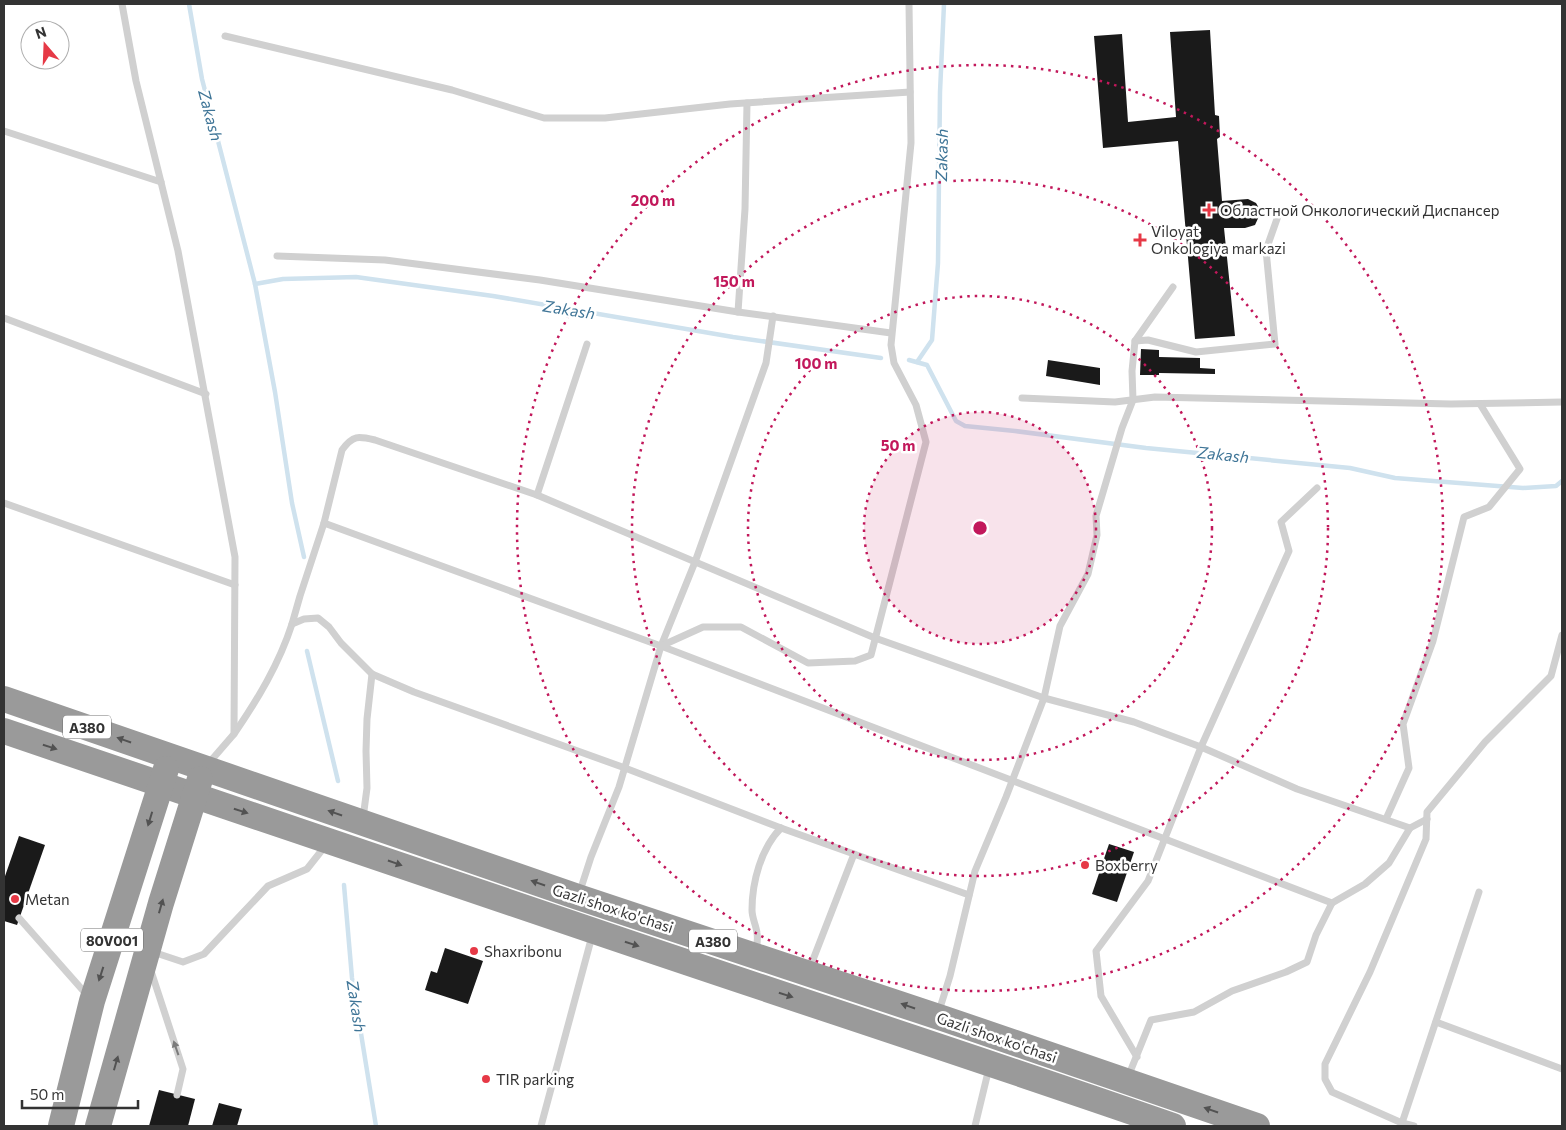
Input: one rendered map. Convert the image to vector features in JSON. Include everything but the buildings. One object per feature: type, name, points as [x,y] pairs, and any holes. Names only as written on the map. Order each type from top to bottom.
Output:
[{"type":"highway","name":"A380","points":[[4,699],[170,756]]},
{"type":"highway","name":"A380","points":[[4,732],[195,796]]},
{"type":"highway","name":"Gazli shox ko'chasi","points":[[170,756],[578,897],[808,972],[1257,1126]]},
{"type":"highway","name":"80V001","points":[[61,1126],[92,1001],[170,756]]},
{"type":"highway","name":"80V001","points":[[100,1124],[147,954],[204,768]]},
{"type":"highway","name":"Gazli shox ko'chasi","points":[[195,796],[991,1063],[1173,1126]]},
{"type":"lane","points":[[122,4],[136,80],[178,251],[236,557],[234,734]]},
{"type":"lane","points":[[660,646],[703,627],[741,626],[808,662],[854,661],[871,655],[926,442],[916,405],[894,363],[891,345],[911,143],[909,4]]},
{"type":"lane","points":[[225,36],[452,90],[544,118],[605,118],[746,102],[910,92]]},
{"type":"lane","points":[[738,312],[745,210],[746,102]]},
{"type":"lane","points":[[4,131],[161,182]]},
{"type":"lane","points":[[1135,341],[1148,340],[1196,352],[1275,344],[1266,250],[1278,216]]},
{"type":"lane","points":[[277,256],[395,262],[540,280],[738,312],[891,333]]},
{"type":"lane","points":[[938,1016],[950,976],[975,871],[1013,780],[1044,698],[1060,626],[1088,574],[1097,535],[1096,516],[1122,428],[1133,400],[1132,371],[1135,341],[1173,287]]},
{"type":"lane","points":[[578,897],[625,768],[660,646],[695,562],[766,363],[772,316]]},
{"type":"lane","points":[[4,318],[206,394]]},
{"type":"lane","points":[[537,495],[587,344]]},
{"type":"lane","points":[[1022,398],[1115,402],[1156,397],[1480,404],[1562,402]]},
{"type":"lane","points":[[1386,819],[1409,768],[1403,724],[1433,641],[1464,517],[1489,507],[1520,469],[1480,404]]},
{"type":"lane","points":[[204,768],[234,734],[257,702],[279,658],[292,624],[324,523],[342,450],[349,440],[362,437],[537,495],[875,638],[1044,698],[1134,722],[1201,747],[1297,789],[1410,828]]},
{"type":"lane","points":[[1137,1057],[1101,996],[1096,951],[1148,881],[1201,747],[1289,551],[1281,522],[1317,488]]},
{"type":"lane","points":[[4,502],[235,585]]},
{"type":"lane","points":[[324,523],[660,646],[1332,903]]},
{"type":"lane","points":[[292,624],[304,619],[318,618],[329,627],[341,643],[372,674],[414,692],[625,768],[781,828],[969,895]]},
{"type":"lane","points":[[1414,1126],[1402,1124],[1332,1092],[1325,1079],[1326,1064],[1370,972],[1426,840],[1427,812],[1485,742],[1551,676],[1562,635]]},
{"type":"lane","points":[[363,822],[367,788],[367,727],[372,674]]},
{"type":"lane","points":[[1127,1081],[1151,1020],[1194,1012],[1232,991],[1286,972],[1307,962],[1316,935],[1332,903],[1365,884],[1389,863],[1410,828],[1427,819]]},
{"type":"lane","points":[[756,956],[757,933],[752,912],[756,873],[769,843],[781,828]]},
{"type":"lane","points":[[177,1094],[183,1069],[147,954],[184,962],[204,954],[268,886],[307,869],[330,840]]},
{"type":"lane","points":[[808,972],[854,854]]},
{"type":"lane","points":[[1402,1124],[1479,892]]},
{"type":"lane","points":[[19,918],[92,1001]]},
{"type":"lane","points":[[541,1126],[593,931]]},
{"type":"lane","points":[[1436,1022],[1562,1069]]},
{"type":"lane","points":[[976,1126],[991,1063]]},
{"type":"waterway","name":"Zakash","points":[[189,4],[202,79],[255,284],[275,392],[292,503],[304,557]]},
{"type":"waterway","name":"Zakash","points":[[917,362],[932,340],[938,263],[940,92],[944,4]]},
{"type":"waterway","name":"Zakash","points":[[255,284],[283,279],[356,277],[493,296],[733,337],[881,358]]},
{"type":"waterway","name":"Zakash","points":[[909,360],[927,365],[956,421],[965,426],[1146,448],[1350,468],[1395,478],[1523,488],[1556,486],[1562,481]]},
{"type":"waterway","name":"Zakash","points":[[307,651],[338,781]]},
{"type":"waterway","name":"Zakash","points":[[344,885],[352,978],[376,1126]]},
{"type":"place","name":"Областной Онкологический Диспансер","points":[[1209,210]]},
{"type":"place","name":"Viloyat Onkologiya markazi","points":[[1140,240]]},
{"type":"place","name":"Boxberry","points":[[1085,865]]},
{"type":"place","name":"Metan","points":[[15,899]]},
{"type":"place","name":"Shaxribonu","points":[[474,951]]},
{"type":"place","name":"TIR parking","points":[[486,1079]]}]
